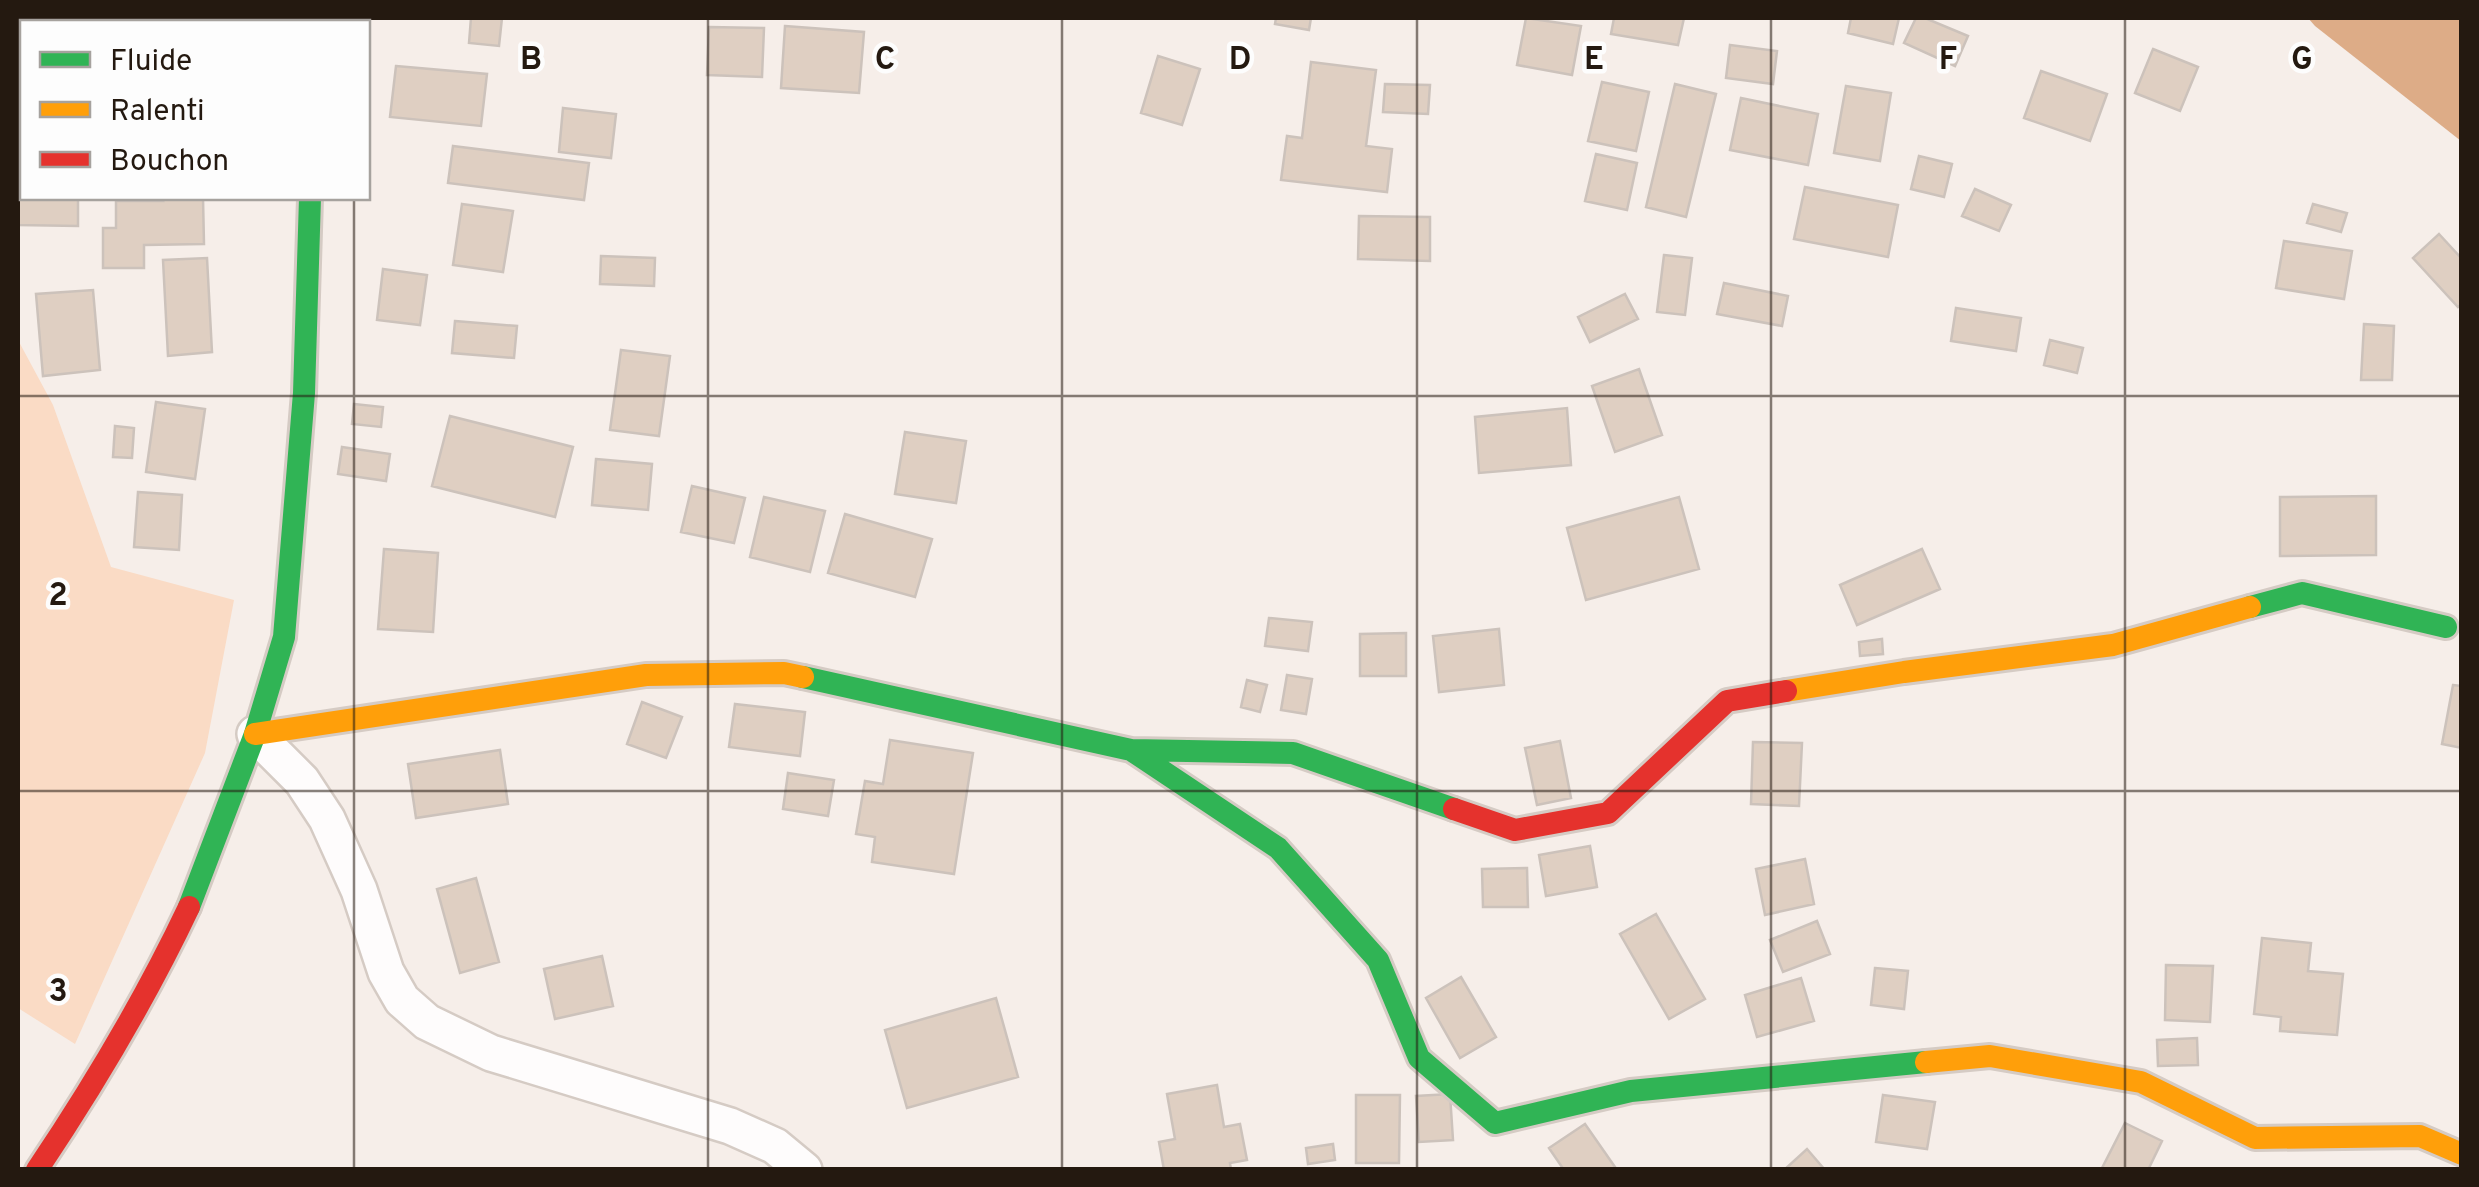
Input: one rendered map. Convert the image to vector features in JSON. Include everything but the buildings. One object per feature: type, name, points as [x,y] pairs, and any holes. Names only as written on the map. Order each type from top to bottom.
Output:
[{"type":"main road","points":[[37,1170],[89,1093],[152,985],[190,904],[255,734],[284,637],[304,393],[310,200]]},
{"type":"main road","points":[[255,734],[646,675],[784,673],[1131,750],[1294,754],[1515,830],[1608,813],[1726,701],[1904,672],[2113,645],[2302,593],[2446,628]]},
{"type":"main road","points":[[1131,750],[1278,848],[1378,960],[1419,1058],[1495,1123],[1631,1090],[1990,1056],[2141,1082],[2255,1138],[2420,1136],[2462,1154]]},
{"type":"street","points":[[255,734],[302,781],[327,819],[359,890],[386,972],[402,1000],[427,1022],[491,1053],[730,1126],[775,1146],[804,1170]]},
{"type":"shaded area","points":[[2308,18],[2461,18],[2461,141],[2315,26]]},
{"type":"shaded area","points":[[18,340],[53,405],[111,567],[234,600],[205,753],[75,1044],[18,1008]]},
{"type":"traffic: fast","points":[[189,907],[255,734],[284,637],[304,393],[310,200]]},
{"type":"traffic: fast","points":[[2250,607],[2302,593],[2446,627]]},
{"type":"traffic: fast","points":[[803,677],[1131,750],[1293,753],[1454,809]]},
{"type":"traffic: fast","points":[[1131,750],[1278,848],[1378,960],[1419,1058],[1495,1123],[1631,1091],[1926,1062]]},
{"type":"traffic: slow","points":[[1786,691],[2113,645],[2250,607]]},
{"type":"traffic: slow","points":[[255,734],[646,675],[784,673],[803,677]]},
{"type":"traffic: slow","points":[[1926,1062],[1990,1056],[2141,1082],[2255,1138],[2420,1136],[2462,1154]]},
{"type":"traffic: jam","points":[[1454,809],[1515,830],[1608,813],[1727,701],[1786,691]]},
{"type":"traffic: jam","points":[[37,1170],[118,1042],[189,907]]}]
